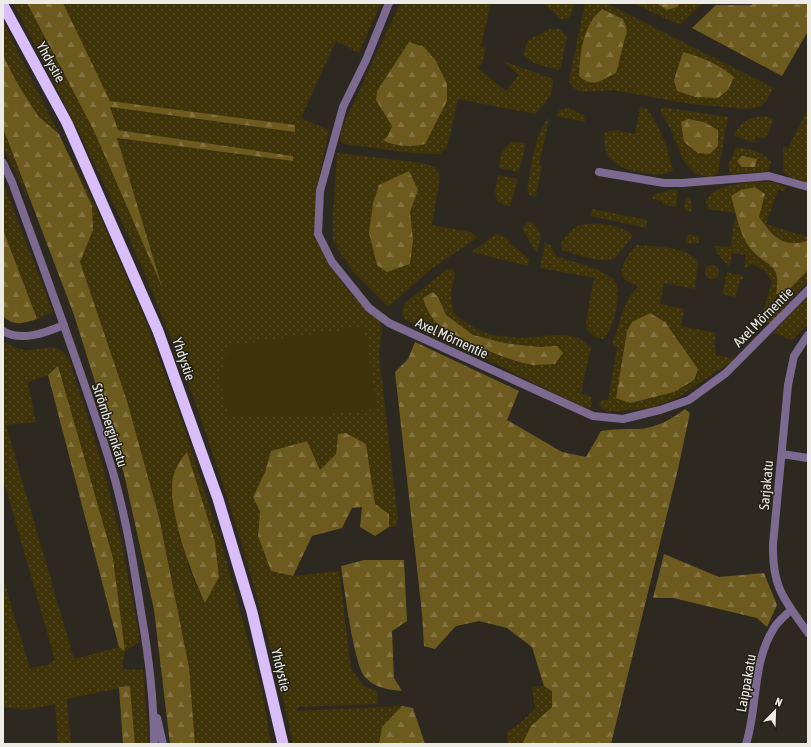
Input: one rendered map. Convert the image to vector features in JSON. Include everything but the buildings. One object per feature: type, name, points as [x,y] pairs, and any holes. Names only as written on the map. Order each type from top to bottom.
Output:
[{"type":"highway","name":"Yhdystie","points":[[3,5],[67,123],[158,331],[225,522],[252,612],[283,744]]},
{"type":"street","name":"Axel Mörnentie","points":[[389,3],[366,60],[343,107],[320,191],[318,234],[332,262],[369,308],[389,323],[593,416],[624,419],[660,410],[689,400],[726,374],[808,290]]},
{"type":"street","name":"Strömberginkatu","points":[[3,163],[12,182],[64,325],[108,457],[132,555],[149,657],[154,705],[154,744]]},
{"type":"street","points":[[600,172],[664,183],[769,176],[808,186]]},
{"type":"street","points":[[3,331],[10,335],[21,337],[50,331],[64,325]]},
{"type":"street","name":"Sarjakatu","points":[[808,335],[794,356],[788,385],[773,544],[773,567],[779,590],[791,610],[808,633]]},
{"type":"street","points":[[782,454],[808,458]]},
{"type":"street","name":"Laippakatu","points":[[746,744],[755,705],[758,673],[763,652],[774,627],[791,610]]},
{"type":"street","name":"Strömberginkatu","points":[[154,705],[163,744]]},
{"type":"shaded area","points":[[13,3],[27,3],[94,131],[160,282],[117,138],[292,161],[293,156],[118,130],[110,107],[294,132],[295,125],[109,101],[63,3],[381,3],[359,53],[336,41],[301,118],[329,130],[317,187],[316,237],[328,264],[353,296],[380,320],[382,329],[379,355],[398,519],[396,526],[389,527],[389,514],[375,505],[366,444],[338,434],[336,454],[320,470],[271,451],[265,472],[253,497],[260,512],[258,536],[271,571],[293,576],[339,571],[351,669],[364,686],[377,691],[378,704],[299,707],[296,711],[402,706],[382,727],[379,744],[293,744],[279,683],[246,560],[208,438],[186,378],[139,261],[94,163]]},
{"type":"shaded area","points":[[400,3],[491,3],[481,46],[486,48],[483,62],[478,68],[506,91],[519,75],[503,61],[553,79],[551,93],[546,102],[535,114],[458,99],[447,147],[440,154],[413,153],[344,144],[340,140],[341,130]]},
{"type":"shaded area","points":[[543,3],[574,3],[572,13],[568,19],[561,19]]},
{"type":"shaded area","points":[[585,3],[606,3],[774,88],[766,101],[760,107],[746,109],[691,104],[612,90],[583,92],[573,88],[569,81]]},
{"type":"shaded area","points":[[633,3],[703,3],[680,25]]},
{"type":"shaded area","points":[[3,22],[59,134],[38,116],[16,81],[3,55]]},
{"type":"shaded area","points":[[550,29],[560,29],[567,37],[561,67],[558,70],[534,63],[523,55],[528,40]]},
{"type":"shaded area","points":[[567,107],[584,115],[585,122],[556,116],[559,111]]},
{"type":"shaded area","points":[[640,107],[647,109],[656,123],[666,146],[673,171],[664,174],[648,174],[630,170],[617,164],[608,155],[604,141],[604,132],[616,130],[635,134]]},
{"type":"shaded area","points":[[663,107],[728,117],[718,173],[711,177],[697,175],[684,162],[670,128],[660,111]]},
{"type":"shaded area","points":[[808,109],[808,183],[791,178],[783,172],[783,146],[788,148]]},
{"type":"shaded area","points":[[765,116],[774,119],[766,138],[755,137],[756,143],[734,136],[742,123],[755,117]]},
{"type":"shaded area","points":[[549,118],[539,165],[542,166],[536,196],[530,196],[527,190],[534,151],[540,132]]},
{"type":"shaded area","points":[[3,128],[4,130],[30,203],[3,146]]},
{"type":"shaded area","points":[[59,134],[98,212],[146,322],[184,427],[221,542],[262,691],[271,744],[195,744],[189,667],[159,517],[127,401],[80,262],[93,230]],"holes":[[[187,453],[215,542],[219,577],[205,603],[190,572],[175,509],[172,485]]]},
{"type":"shaded area","points":[[511,142],[526,143],[519,172],[499,168],[501,153]]},
{"type":"shaded area","points":[[736,148],[760,153],[771,162],[769,171],[731,174],[728,165]]},
{"type":"shaded area","points":[[337,153],[423,163],[436,168],[440,178],[432,225],[470,232],[477,238],[431,269],[388,307],[353,272],[333,241]]},
{"type":"shaded area","points":[[498,175],[518,179],[510,206],[506,206],[497,201],[495,191]]},
{"type":"shaded area","points":[[3,182],[53,312],[37,319],[3,229]]},
{"type":"shaded area","points":[[753,182],[773,182],[787,187],[783,191],[778,190],[766,224],[808,237],[808,281],[770,323],[760,322],[772,282],[765,271],[752,264],[744,268],[746,255],[732,253],[729,267],[717,253],[714,246],[730,247],[736,213],[708,209],[706,202],[709,196],[714,192],[726,186]]},
{"type":"shaded area","points":[[673,189],[678,191],[676,207],[662,204],[662,201],[652,199],[653,195]]},
{"type":"shaded area","points":[[688,197],[692,207],[692,211],[689,212],[684,208],[685,200]]},
{"type":"shaded area","points":[[592,209],[647,220],[646,228],[591,216]]},
{"type":"shaded area","points":[[528,221],[534,224],[541,234],[537,253],[522,229]]},
{"type":"shaded area","points":[[596,223],[615,226],[631,233],[632,237],[616,257],[612,259],[598,260],[562,250],[561,243],[572,230],[579,226]]},
{"type":"shaded area","points":[[495,234],[507,237],[510,243],[529,259],[528,266],[471,252]]},
{"type":"shaded area","points":[[687,234],[698,236],[700,240],[697,244],[686,243]]},
{"type":"shaded area","points":[[545,242],[551,246],[556,256],[596,269],[613,278],[618,288],[616,309],[613,323],[607,335],[603,339],[595,337],[587,330],[586,320],[594,278],[540,268]]},
{"type":"shaded area","points":[[637,245],[678,250],[692,256],[698,262],[695,289],[664,283],[660,304],[684,309],[681,326],[716,333],[714,344],[716,355],[735,359],[679,397],[651,408],[606,412],[599,405],[601,400],[608,400],[617,348],[612,345],[623,310],[628,299],[638,286],[624,279],[622,271],[625,261]]},
{"type":"shaded area","points":[[712,265],[717,267],[719,272],[717,277],[712,279],[707,277],[705,272],[707,267]]},
{"type":"shaded area","points":[[452,269],[455,273],[451,293],[453,312],[482,332],[493,335],[524,338],[551,335],[569,336],[585,342],[591,348],[581,393],[591,397],[592,403],[590,408],[583,407],[404,319],[402,312],[405,303],[446,270]]},
{"type":"shaded area","points":[[727,272],[743,276],[743,279],[740,279],[736,297],[722,294]]},
{"type":"shaded area","points":[[808,295],[808,324],[792,340],[773,333]]},
{"type":"shaded area","points":[[364,327],[377,408],[324,415],[228,416],[220,378],[228,346]]},
{"type":"shaded area","points":[[3,342],[24,350],[48,347],[59,349],[69,359],[103,466],[120,535],[139,634],[138,643],[125,651],[122,669],[143,670],[149,744],[135,744],[130,686],[67,699],[71,744],[58,744],[55,704],[25,710],[3,707],[3,578],[30,668],[47,665],[55,660],[3,478]],"holes":[[[58,367],[113,558],[125,650],[119,647],[74,659],[6,425],[36,422],[28,382],[48,375]]]},
{"type":"shaded area","points":[[544,686],[552,691],[552,707],[531,726],[522,744],[507,744],[507,732],[519,724],[535,709],[532,687]]},
{"type":"green space","points":[[27,3],[63,3],[110,101],[295,125],[295,132],[110,107],[118,130],[293,156],[293,161],[117,138],[162,287],[94,131]]},
{"type":"green space","points":[[656,3],[680,3],[677,7],[667,10]]},
{"type":"green space","points":[[753,3],[808,3],[808,31],[782,76],[692,28],[716,5],[752,5]]},
{"type":"green space","points":[[602,9],[623,19],[627,30],[616,73],[593,83],[584,80],[579,76],[580,58],[587,31],[596,15]]},
{"type":"green space","points":[[409,42],[424,47],[436,61],[447,84],[447,101],[425,144],[415,146],[398,145],[383,140],[388,136],[392,126],[376,100],[377,91]]},
{"type":"green space","points":[[683,52],[710,62],[722,68],[734,77],[728,90],[718,98],[695,97],[677,91],[674,80]]},
{"type":"green space","points":[[3,55],[16,81],[38,116],[59,134],[92,206],[93,230],[80,262],[127,401],[159,517],[189,667],[195,744],[170,744],[154,610],[124,474],[74,315],[3,128]]},
{"type":"green space","points":[[688,119],[704,122],[718,130],[718,146],[710,154],[698,153],[684,142],[681,122]]},
{"type":"green space","points":[[742,156],[757,159],[755,167],[742,167],[737,161]]},
{"type":"green space","points":[[409,171],[418,190],[410,212],[413,240],[410,264],[387,272],[377,265],[369,233],[373,203],[379,185]]},
{"type":"green space","points":[[755,187],[765,194],[759,217],[777,238],[782,241],[793,243],[808,240],[808,270],[786,293],[776,294],[777,276],[775,270],[772,266],[756,255],[750,248],[738,223],[731,196],[741,190]]},
{"type":"green space","points":[[3,229],[37,319],[24,323],[11,322],[3,316]]},
{"type":"green space","points":[[433,292],[438,297],[446,315],[473,335],[504,343],[538,347],[557,346],[563,353],[555,364],[533,365],[512,360],[470,343],[446,330],[433,319],[423,298]]},
{"type":"green space","points":[[650,313],[665,322],[698,369],[694,380],[674,392],[630,403],[616,398],[627,331],[632,322]]},
{"type":"green space","points":[[415,342],[519,391],[507,420],[562,452],[586,457],[601,431],[652,427],[675,416],[685,409],[690,413],[678,469],[611,744],[522,744],[531,726],[552,707],[552,691],[544,686],[532,647],[507,628],[479,621],[456,626],[435,649],[424,646],[422,613],[395,372],[408,359]]},
{"type":"green space","points":[[58,366],[113,558],[125,651],[119,647],[48,375]]},
{"type":"green space","points":[[346,433],[366,444],[375,504],[389,514],[389,527],[375,536],[360,527],[362,507],[352,508],[342,528],[312,536],[293,576],[271,571],[258,536],[260,512],[253,497],[265,472],[271,451],[307,441],[320,470],[336,454],[338,434]]},
{"type":"green space","points":[[187,452],[215,542],[219,577],[205,603],[178,530],[173,499],[173,476],[181,459]]},
{"type":"green space","points":[[664,554],[719,577],[764,573],[777,605],[767,627],[757,618],[673,598],[653,598]]},
{"type":"green space","points":[[364,560],[404,560],[407,621],[392,631],[394,678],[402,691],[382,688],[369,681],[361,670],[357,657],[353,642],[341,566]]},
{"type":"green space","points":[[130,686],[135,744],[123,744],[119,687]]},
{"type":"green space","points":[[402,706],[413,708],[425,744],[379,744],[382,727]]}]
